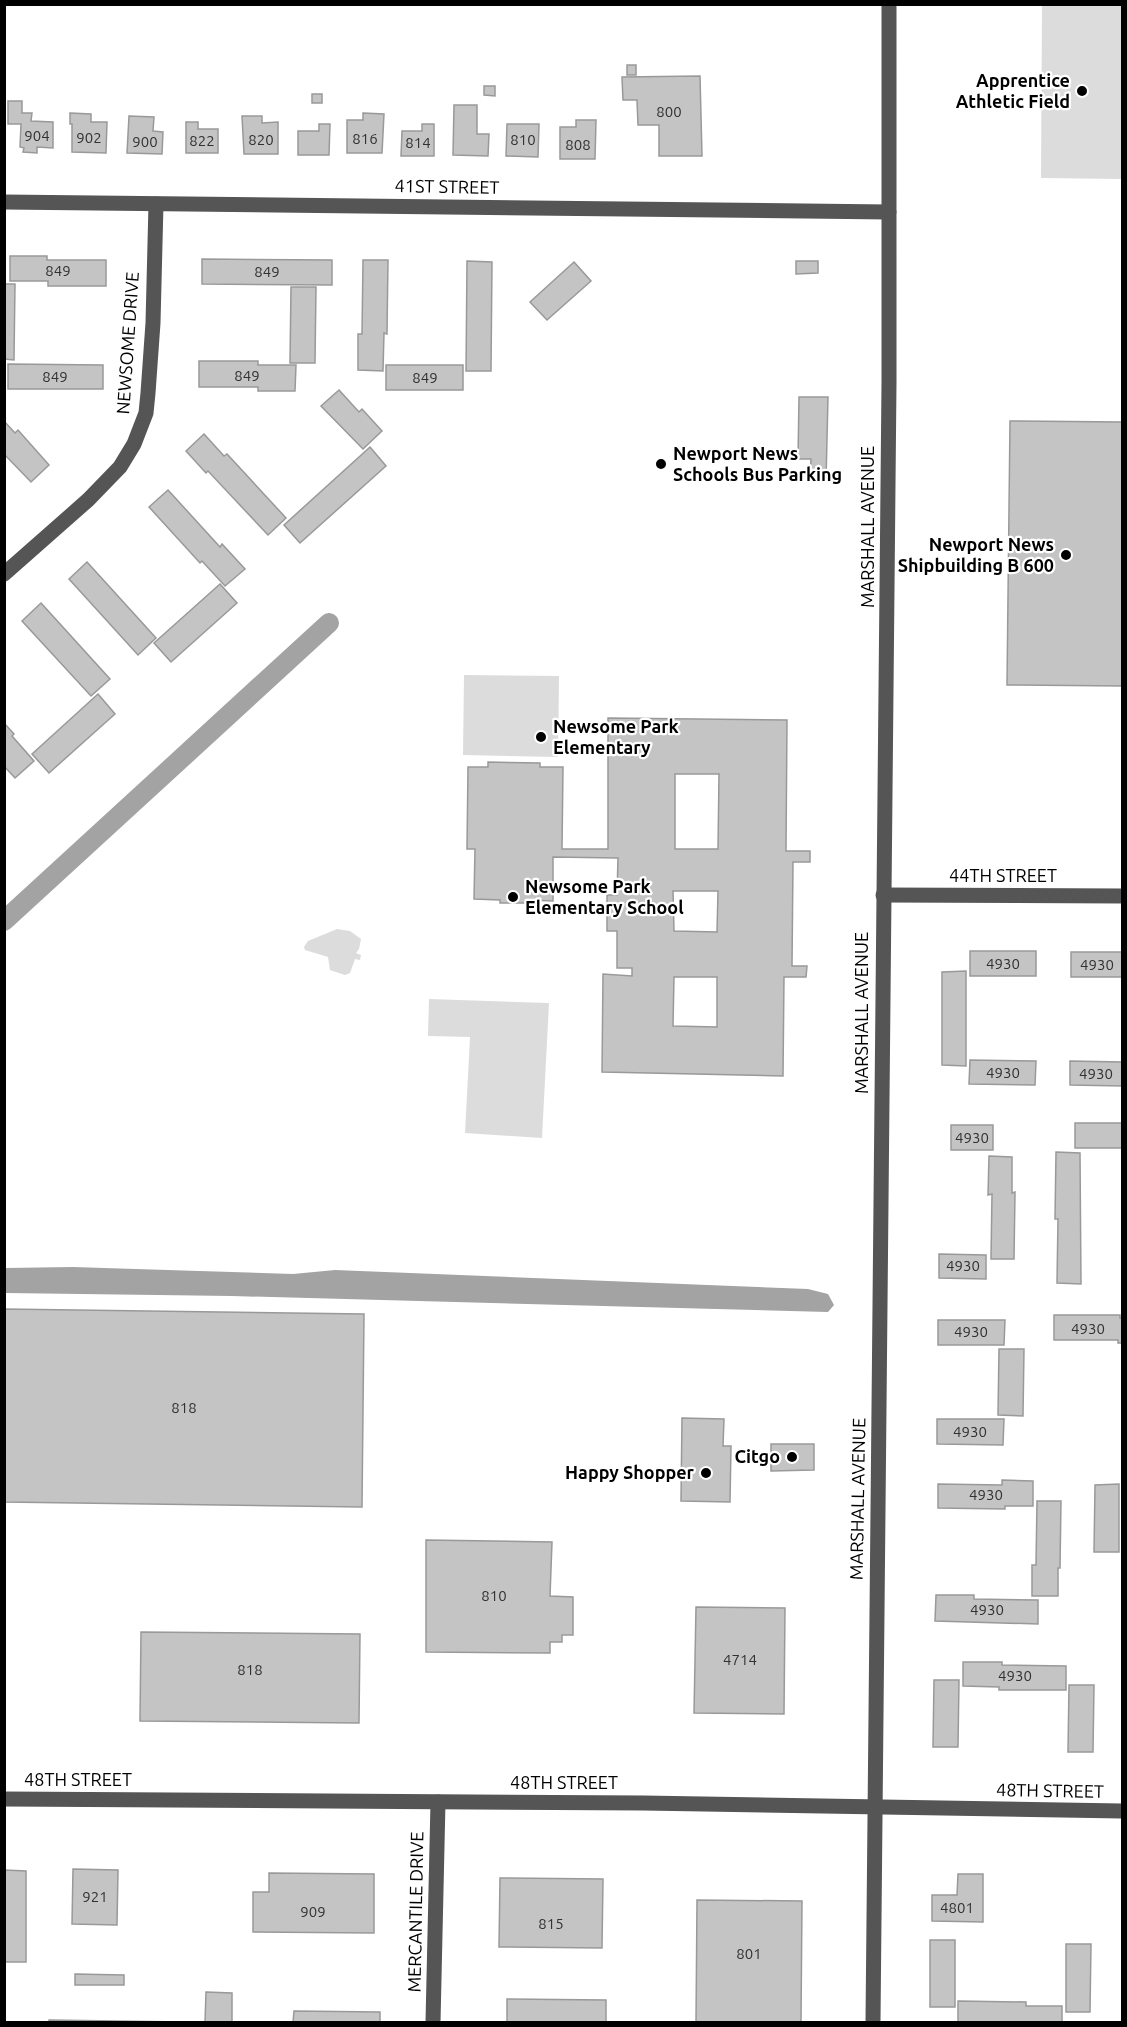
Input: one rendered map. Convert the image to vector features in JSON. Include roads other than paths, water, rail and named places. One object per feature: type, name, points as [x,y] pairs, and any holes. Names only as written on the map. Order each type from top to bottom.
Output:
[{"type":"street","name":"MARSHALL AVENUE","points":[[873,2022],[887,601],[889,4]]},
{"type":"street","name":"41ST STREET","points":[[4,202],[889,212]]},
{"type":"street","name":"NEWSOME DRIVE","points":[[4,574],[88,500],[120,467],[134,444],[146,413],[148,393],[153,323],[156,204]]},
{"type":"street","name":"44TH STREET","points":[[883,896],[1122,896]]},
{"type":"street","name":"48TH STREET","points":[[4,1799],[644,1803],[1122,1811]]},
{"type":"street","name":"MERCANTILE DRIVE","points":[[433,2022],[438,1802]]},
{"type":"waterway","points":[[4,921],[329,623]]},
{"type":"place","name":"Apprentice Athletic Field","points":[[1082,91]]},
{"type":"place","name":"Newport News Schools Bus Parking","points":[[661,464]]},
{"type":"place","name":"Newport News Shipbuilding B 600","points":[[1066,555]]},
{"type":"place","name":"Newsome Park Elementary","points":[[541,737]]},
{"type":"place","name":"Newsome Park Elementary School","points":[[513,897]]},
{"type":"place","name":"Citgo","points":[[792,1457]]},
{"type":"place","name":"Happy Shopper","points":[[706,1473]]}]
